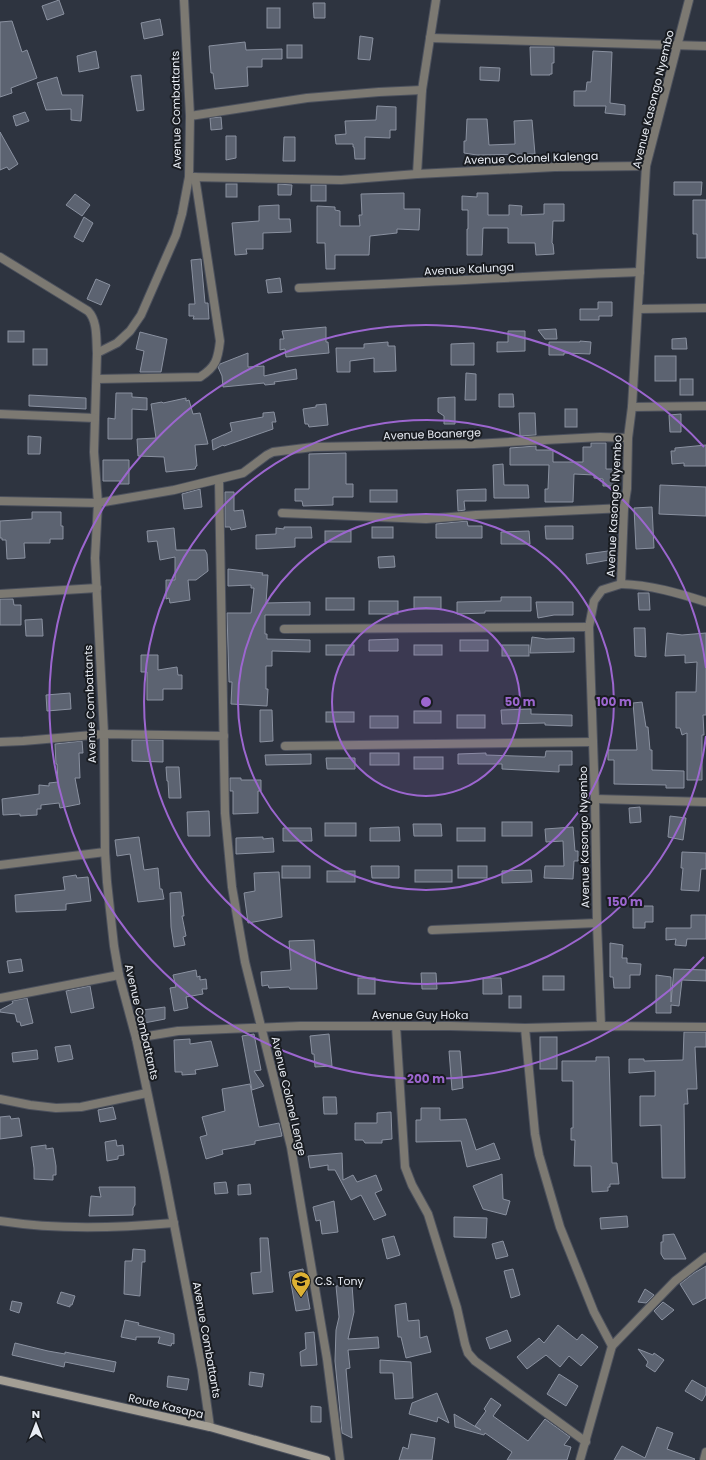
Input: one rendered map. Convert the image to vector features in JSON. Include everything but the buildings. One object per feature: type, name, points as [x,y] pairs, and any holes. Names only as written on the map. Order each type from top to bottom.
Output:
[{"type":"main road","name":"Route Kasapa","points":[[0,1380],[210,1427],[326,1460]]},
{"type":"street","name":"Avenue Combattants","points":[[184,0],[192,177],[176,235],[141,315],[130,331],[117,343],[97,353],[94,452],[98,503],[95,558],[104,734],[104,852],[114,946],[119,975],[136,1038],[174,1223],[202,1370],[210,1427]]},
{"type":"street","points":[[417,174],[422,90],[436,0]]},
{"type":"street","name":"Avenue Kasongo Nyembo","points":[[601,1026],[597,924],[596,799],[589,627],[594,601],[602,590],[621,584],[624,508],[627,489],[628,438],[632,407],[646,166],[689,0]]},
{"type":"street","points":[[430,38],[706,46]]},
{"type":"street","points":[[190,116],[307,98],[422,90]]},
{"type":"street","name":"Avenue Colonel Kalenga","points":[[192,177],[341,180],[417,174],[555,167],[646,166]]},
{"type":"street","points":[[97,379],[200,377],[210,371],[215,362],[220,340],[192,177]]},
{"type":"street","points":[[0,257],[88,311],[92,315],[94,321],[97,353]]},
{"type":"street","name":"Avenue Kalunga","points":[[299,288],[411,284],[566,274],[640,272]]},
{"type":"street","points":[[638,309],[706,308]]},
{"type":"street","points":[[632,407],[706,406]]},
{"type":"street","points":[[0,414],[95,418]]},
{"type":"street","name":"Avenue Boanerge","points":[[0,501],[98,503],[174,490],[243,473],[267,455],[274,452],[313,447],[474,444],[600,437],[628,438]]},
{"type":"street","name":"Avenue Colonel Lenge","points":[[219,480],[225,813],[232,887],[245,962],[292,1154],[327,1359],[340,1460]]},
{"type":"street","points":[[282,513],[426,519],[476,515],[624,508]]},
{"type":"street","points":[[621,584],[639,585],[671,591],[706,602]]},
{"type":"street","points":[[0,594],[96,588]]},
{"type":"street","points":[[284,629],[589,627]]},
{"type":"street","points":[[0,742],[104,734],[224,736]]},
{"type":"street","points":[[285,746],[593,742]]},
{"type":"street","points":[[596,799],[706,802]]},
{"type":"street","points":[[0,865],[104,852]]},
{"type":"street","points":[[432,930],[597,924]]},
{"type":"street","points":[[0,998],[119,975]]},
{"type":"street","points":[[396,1026],[405,1167],[412,1185],[428,1214],[457,1308],[468,1353],[475,1362],[586,1442]]},
{"type":"street","name":"Avenue Guy Hoka","points":[[136,1038],[178,1031],[261,1027],[706,1027]]},
{"type":"street","points":[[525,1028],[535,1134],[539,1156],[560,1227],[594,1312],[612,1346]]},
{"type":"street","points":[[0,1099],[56,1108],[81,1107],[147,1093]]},
{"type":"street","points":[[0,1221],[71,1228],[123,1228],[174,1223]]},
{"type":"street","points":[[580,1460],[612,1346],[675,1281],[706,1257]]},
{"type":"street","points":[[704,1460],[706,1452]]},
{"type":"place","name":"C.S. Tony","points":[[301,1298]]}]
